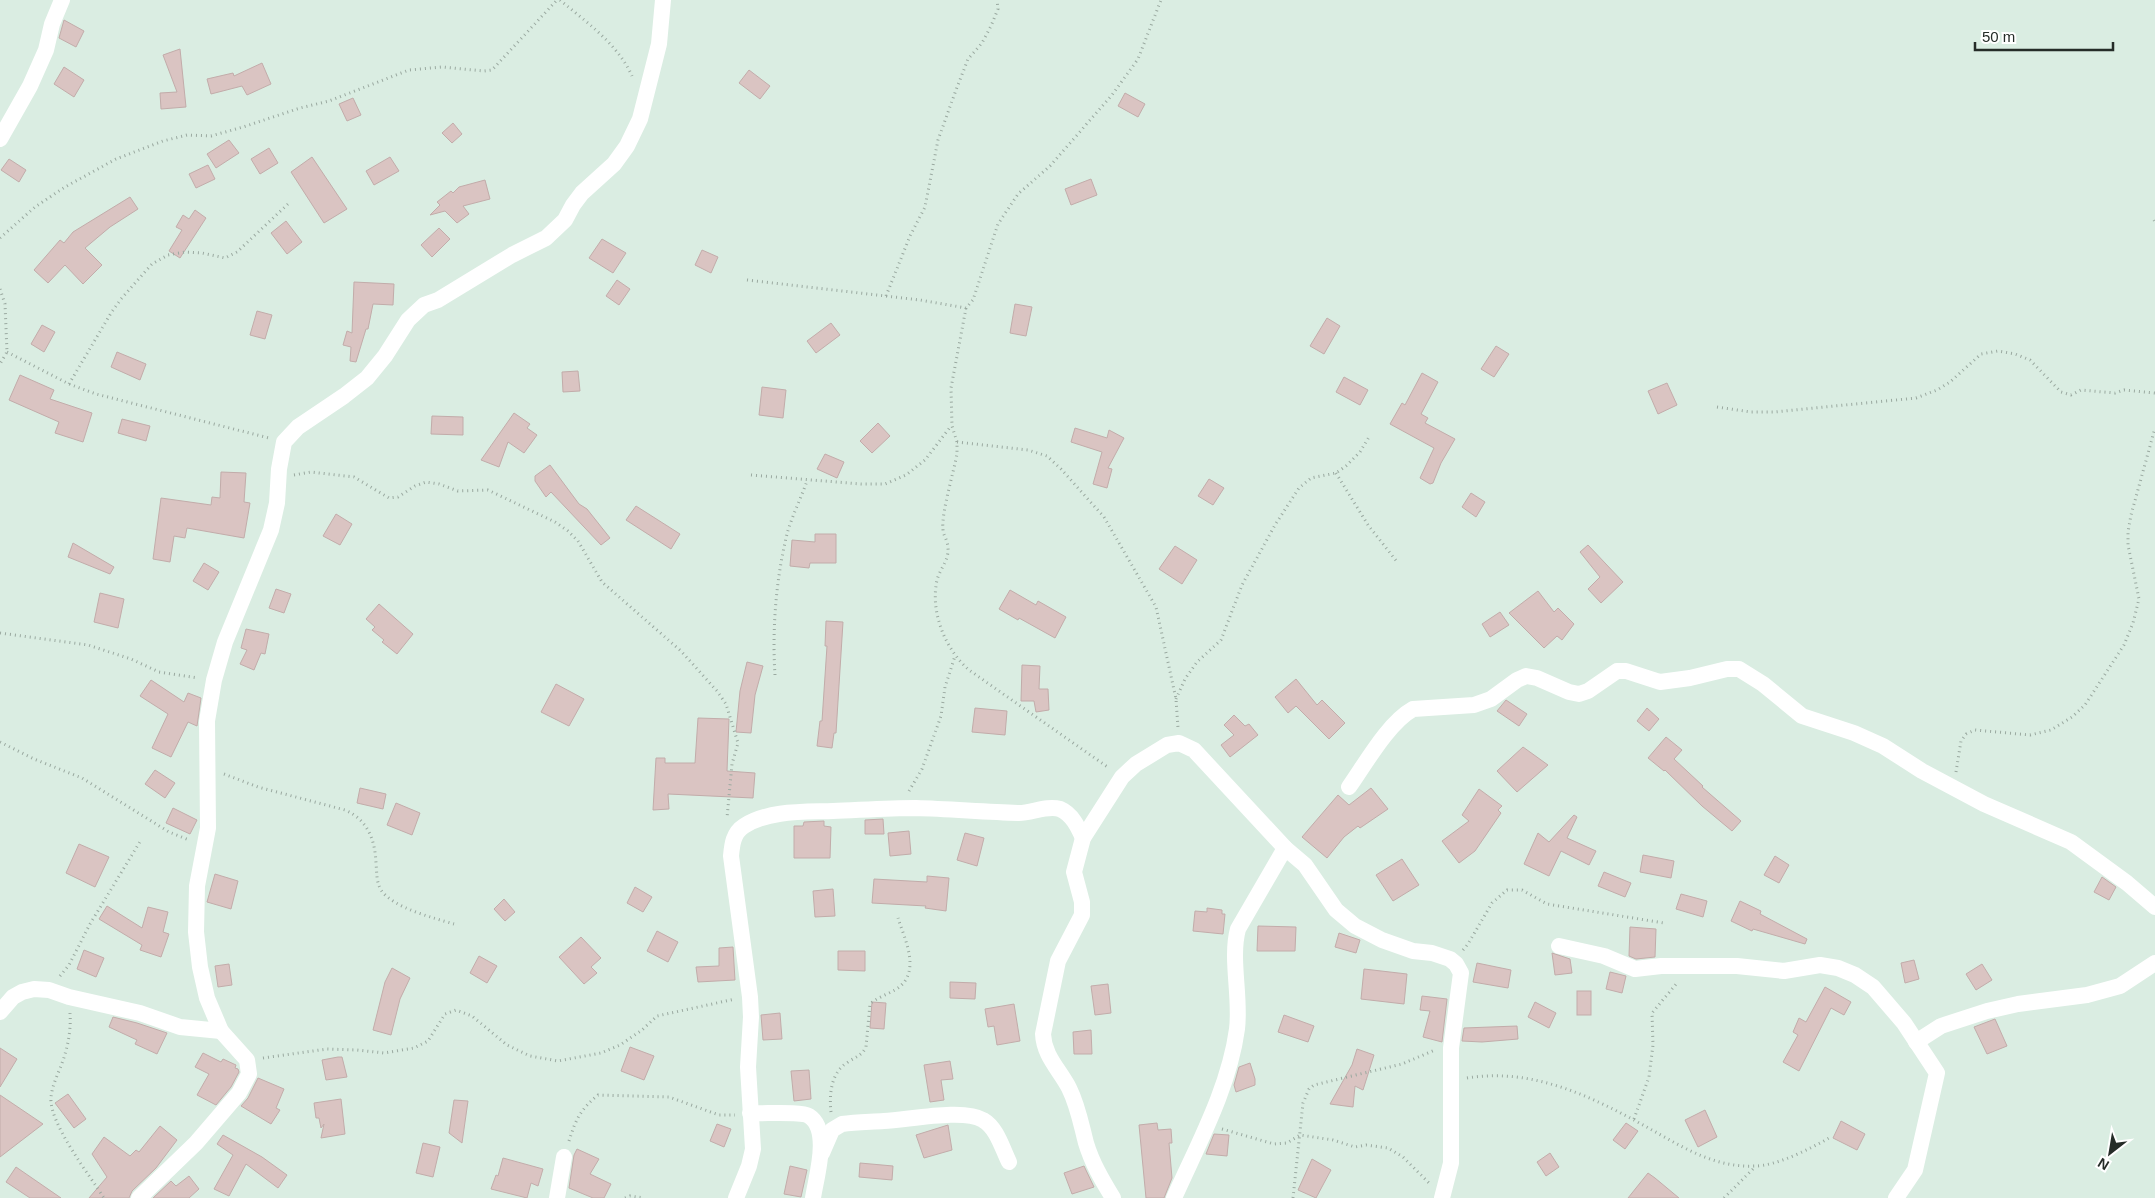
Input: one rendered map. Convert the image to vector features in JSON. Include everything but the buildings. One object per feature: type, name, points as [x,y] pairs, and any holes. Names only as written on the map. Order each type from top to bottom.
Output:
[{"type":"street","points":[[0,139],[30,86],[46,50],[52,24],[62,0]]},
{"type":"street","points":[[139,1198],[196,1143],[239,1093],[249,1074],[247,1060],[221,1031],[206,998],[196,932],[197,886],[203,846],[208,828],[208,721],[214,680],[225,642],[271,530],[277,504],[278,477],[284,442],[298,426],[367,378],[385,356],[408,320],[424,305],[438,300],[546,238],[565,220],[582,193],[614,164],[627,146],[640,119],[659,44],[663,0]]},
{"type":"street","points":[[1349,787],[1389,731],[1406,713],[1413,709],[1482,702],[1491,699],[1517,680],[1526,676],[1537,678],[1569,692],[1579,694],[1588,691],[1617,671],[1626,671],[1660,682],[1690,678],[1727,669],[1739,669],[1749,674],[1802,716],[1854,733],[1883,746],[1922,771],[1984,804],[2071,842],[2127,883],[2155,907]]},
{"type":"street","points":[[1112,1198],[1093,1163],[1086,1142],[1081,1116],[1069,1088],[1046,1053],[1043,1044],[1047,1012],[1058,961],[1082,915],[1082,902],[1074,872],[1083,838],[1122,777],[1148,755],[1167,745],[1179,743],[1194,750],[1285,848],[1305,865],[1336,910],[1356,926],[1382,940],[1414,951],[1432,953],[1450,959],[1456,964],[1461,973],[1451,1048],[1451,1163],[1442,1197]]},
{"type":"street","points":[[736,1198],[749,1166],[753,1149],[748,1067],[750,997],[731,856],[732,844],[736,834],[752,822],[798,812],[899,809],[1022,813],[1042,809],[1059,809],[1069,815],[1083,838]]},
{"type":"street","points":[[1174,1198],[1207,1125],[1222,1084],[1236,1032],[1238,1018],[1235,940],[1243,919],[1254,904],[1285,848]]},
{"type":"street","points":[[1559,946],[1604,956],[1635,969],[1661,966],[1736,966],[1784,971],[1820,965],[1838,968],[1855,975],[1873,987],[1904,1023],[1935,1068],[1937,1078],[1915,1170],[1896,1198]]},
{"type":"street","points":[[1916,1042],[1941,1026],[1987,1010],[2087,995],[2120,986],[2155,963]]},
{"type":"street","points":[[0,1012],[14,997],[22,992],[34,989],[49,990],[69,997],[140,1013],[180,1027],[221,1031]]},
{"type":"street","points":[[750,1113],[809,1116],[816,1125],[821,1139],[822,1153]]},
{"type":"street","points":[[813,1198],[822,1153],[832,1130],[842,1124],[939,1115],[981,1118],[994,1130],[1009,1162]]},
{"type":"street","points":[[557,1198],[564,1157]]},
{"type":"path","points":[[0,238],[35,207],[65,187],[116,160],[163,141],[188,135],[211,136],[243,127],[300,108],[329,101],[409,70],[442,67],[492,70],[558,0],[601,34],[620,56],[633,80]]},
{"type":"path","points":[[886,296],[910,236],[925,207],[938,140],[956,90],[968,59],[985,38],[991,26],[998,9],[997,0]]},
{"type":"path","points":[[1122,777],[969,670],[955,655],[946,640],[938,617],[936,593],[938,578],[945,563],[948,547],[943,529],[957,454],[957,442],[952,426],[951,388],[966,308],[973,300],[998,224],[1018,194],[1050,166],[1112,95],[1138,59],[1161,0]]},
{"type":"path","points":[[69,384],[121,299],[152,264],[168,255],[185,252],[202,253],[225,258],[237,252],[288,204]]},
{"type":"path","points":[[747,280],[886,296],[966,308]]},
{"type":"path","points":[[0,289],[5,304],[7,352],[0,364]]},
{"type":"path","points":[[1717,407],[1751,412],[1774,412],[1916,398],[1938,390],[1950,382],[1981,354],[1998,351],[2016,354],[2030,360],[2061,392],[2066,394],[2081,390],[2115,393],[2124,390],[2155,393]]},
{"type":"path","points":[[7,352],[69,384],[140,406],[284,442]]},
{"type":"path","points":[[751,474],[807,481],[885,484],[906,475],[925,460],[952,426]]},
{"type":"path","points":[[1953,787],[1962,741],[1966,734],[1975,730],[2030,734],[2051,730],[2072,717],[2085,705],[2124,645],[2133,623],[2139,600],[2128,546],[2130,515],[2155,428]]},
{"type":"path","points":[[1176,699],[1185,679],[1197,662],[1221,640],[1242,585],[1275,525],[1299,488],[1311,478],[1336,473],[1360,452],[1369,437]]},
{"type":"path","points":[[957,442],[1028,450],[1047,456],[1104,517],[1156,607],[1176,699],[1179,743]]},
{"type":"path","points":[[278,477],[311,472],[354,477],[389,498],[398,497],[415,486],[426,482],[458,490],[488,490],[568,530],[578,541],[602,582],[680,651],[726,704],[738,743],[732,764],[726,823]]},
{"type":"path","points":[[1336,473],[1368,525],[1398,563]]},
{"type":"path","points":[[775,675],[773,643],[782,560],[788,532],[807,481]]},
{"type":"path","points":[[0,634],[88,645],[159,672],[175,676],[214,680]]},
{"type":"path","points":[[899,809],[922,769],[942,716],[945,687],[955,655]]},
{"type":"path","points":[[0,742],[34,759],[82,778],[169,832],[203,846]]},
{"type":"path","points":[[208,768],[258,787],[345,810],[356,815],[370,832],[374,844],[377,879],[382,890],[391,899],[402,905],[454,924]]},
{"type":"path","points":[[49,990],[69,965],[90,924],[141,840]]},
{"type":"path","points":[[1450,959],[1468,944],[1492,903],[1507,890],[1522,890],[1548,904],[1556,906],[1664,923]]},
{"type":"path","points":[[832,1130],[830,1101],[835,1074],[839,1068],[863,1054],[866,1048],[870,1004],[900,986],[906,981],[910,971],[910,954],[898,918]]},
{"type":"path","points":[[1634,1119],[1649,1077],[1653,1045],[1652,1013],[1689,966]]},
{"type":"path","points":[[69,997],[71,1024],[66,1054],[55,1080],[51,1099],[53,1116],[104,1198]]},
{"type":"path","points":[[247,1060],[327,1050],[357,1050],[384,1053],[414,1048],[428,1040],[445,1014],[456,1010],[472,1016],[507,1045],[530,1056],[558,1061],[601,1053],[620,1045],[642,1030],[657,1016],[750,997]]},
{"type":"path","points":[[1293,1198],[1303,1103],[1309,1089],[1314,1085],[1349,1075],[1402,1064],[1428,1052],[1451,1048]]},
{"type":"path","points":[[1451,1080],[1489,1074],[1538,1081],[1567,1088],[1592,1097],[1705,1158],[1727,1164],[1755,1167],[1797,1155],[1829,1138]]},
{"type":"path","points":[[564,1157],[578,1115],[598,1095],[670,1097],[719,1115],[750,1113]]},
{"type":"path","points":[[1207,1125],[1282,1145],[1300,1135],[1333,1140],[1355,1147],[1366,1145],[1388,1148],[1403,1157],[1442,1197]]},
{"type":"path","points":[[1724,1198],[1755,1167]]},
{"type":"path","points":[[625,1198],[630,1196],[644,1198]]}]
